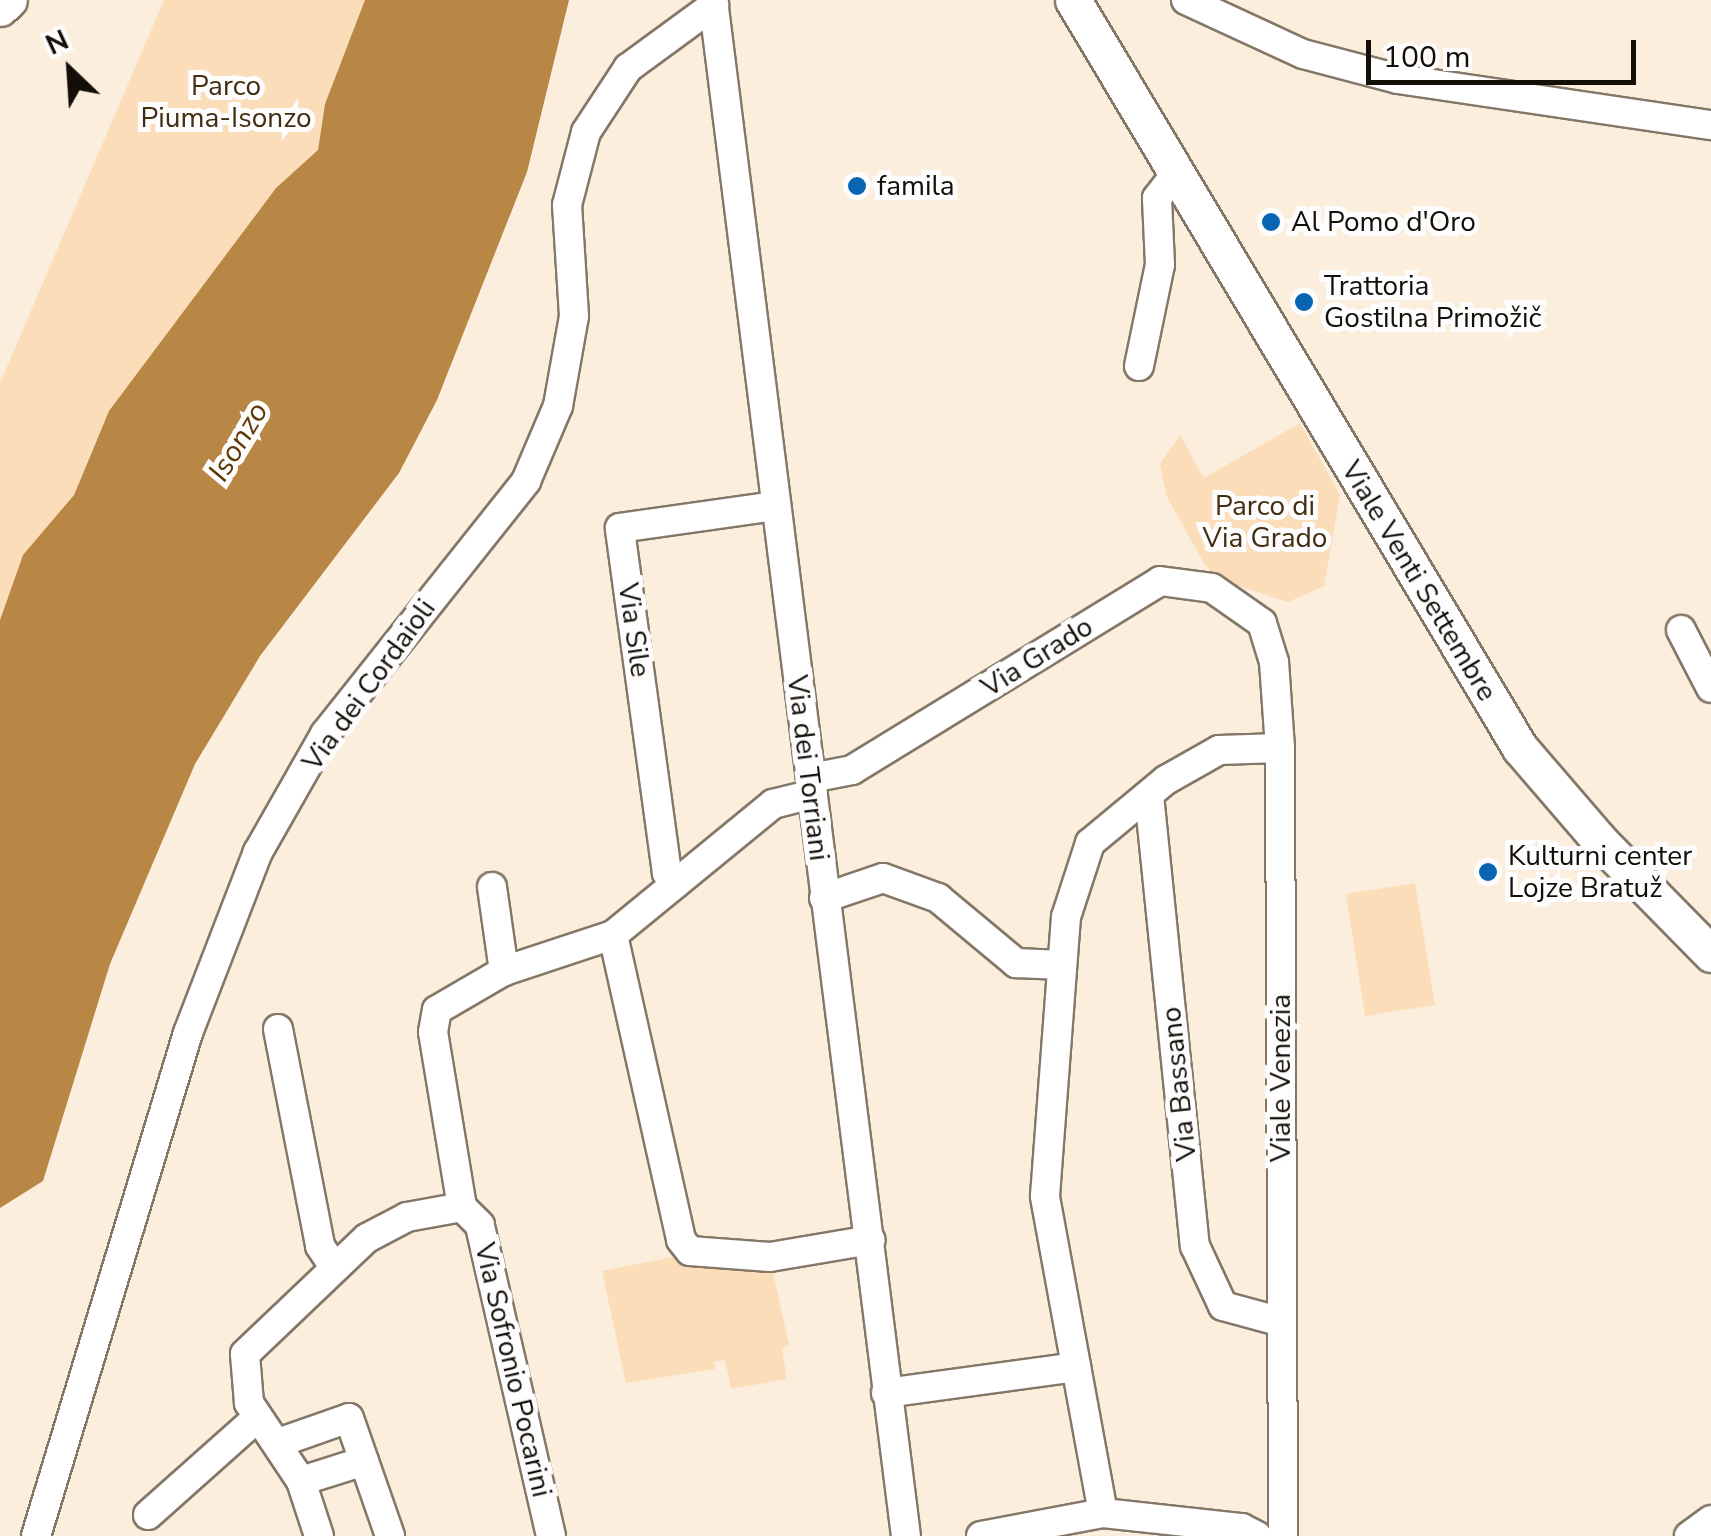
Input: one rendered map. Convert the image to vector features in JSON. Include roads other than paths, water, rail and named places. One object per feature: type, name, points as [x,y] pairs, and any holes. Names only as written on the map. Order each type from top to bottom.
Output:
[{"type":"main road","points":[[0,8],[9,0]]},
{"type":"main road","name":"Viale Venti Settembre","points":[[1073,0],[1520,748],[1599,840],[1711,954]]},
{"type":"street","points":[[1186,0],[1303,54],[1398,79],[1711,126]]},
{"type":"street","name":"Via dei Torriani","points":[[714,3],[824,898],[872,1240],[886,1393],[906,1536]]},
{"type":"street","name":"Via dei Cordaioli","points":[[36,1536],[188,1033],[258,852],[325,734],[526,481],[558,406],[571,334],[568,205],[586,132],[628,68],[714,3]]},
{"type":"street","points":[[1139,366],[1160,265],[1157,198],[1178,171]]},
{"type":"street","name":"Via Sile","points":[[675,884],[668,872],[620,528],[774,506]]},
{"type":"street","name":"Via Grado","points":[[613,934],[773,804],[852,770],[1160,581],[1212,588],[1262,623]]},
{"type":"street","name":"Viale Venezia","points":[[1262,623],[1274,662],[1280,748],[1283,1536]]},
{"type":"street","points":[[1681,630],[1711,688]]},
{"type":"street","points":[[1103,1513],[1045,1196],[1066,918],[1090,843],[1149,794],[1219,750],[1280,748]]},
{"type":"street","name":"Via Bassano","points":[[1149,794],[1196,1246],[1223,1306],[1282,1322]]},
{"type":"street","points":[[824,898],[883,878],[938,898],[1016,963],[1062,965]]},
{"type":"street","points":[[492,887],[504,971],[576,942],[613,934],[680,1240],[690,1251],[770,1256],[872,1240]]},
{"type":"street","name":"Via Sofronio Pocarini","points":[[504,971],[437,1010],[433,1032],[462,1206],[480,1225],[552,1536]]},
{"type":"street","points":[[278,1030],[320,1246],[334,1267]]},
{"type":"street","points":[[318,1536],[301,1481],[257,1418],[246,1392],[245,1354],[334,1267],[388,1225],[462,1206]]},
{"type":"street","points":[[886,1393],[1076,1368]]},
{"type":"street","points":[[148,1515],[257,1418]]},
{"type":"street","points":[[278,1444],[349,1418],[390,1536]]},
{"type":"street","points":[[301,1481],[364,1461]]},
{"type":"street","points":[[981,1536],[1066,1528],[1103,1513],[1242,1528],[1257,1536]]},
{"type":"street","points":[[1689,1536],[1711,1520]]},
{"type":"water","name":"Isonzo","points":[[365,0],[569,0],[527,172],[437,400],[399,473],[260,656],[195,764],[110,964],[43,1181],[0,1208],[0,620],[23,555],[74,495],[109,411],[276,188],[318,150],[325,104]]},
{"type":"place","name":"famila","points":[[857,186]]},
{"type":"place","name":"Al Pomo d'Oro","points":[[1271,222]]},
{"type":"place","name":"Trattoria Gostilna Primožič","points":[[1304,302]]},
{"type":"place","name":"Kulturni center Lojze Bratuž","points":[[1488,872]]},
{"type":"park label","name":"Parco Piuma-Isonzo","points":[[226,102]]},
{"type":"park label","name":"Parco di Via Grado","points":[[1265,522]]}]
